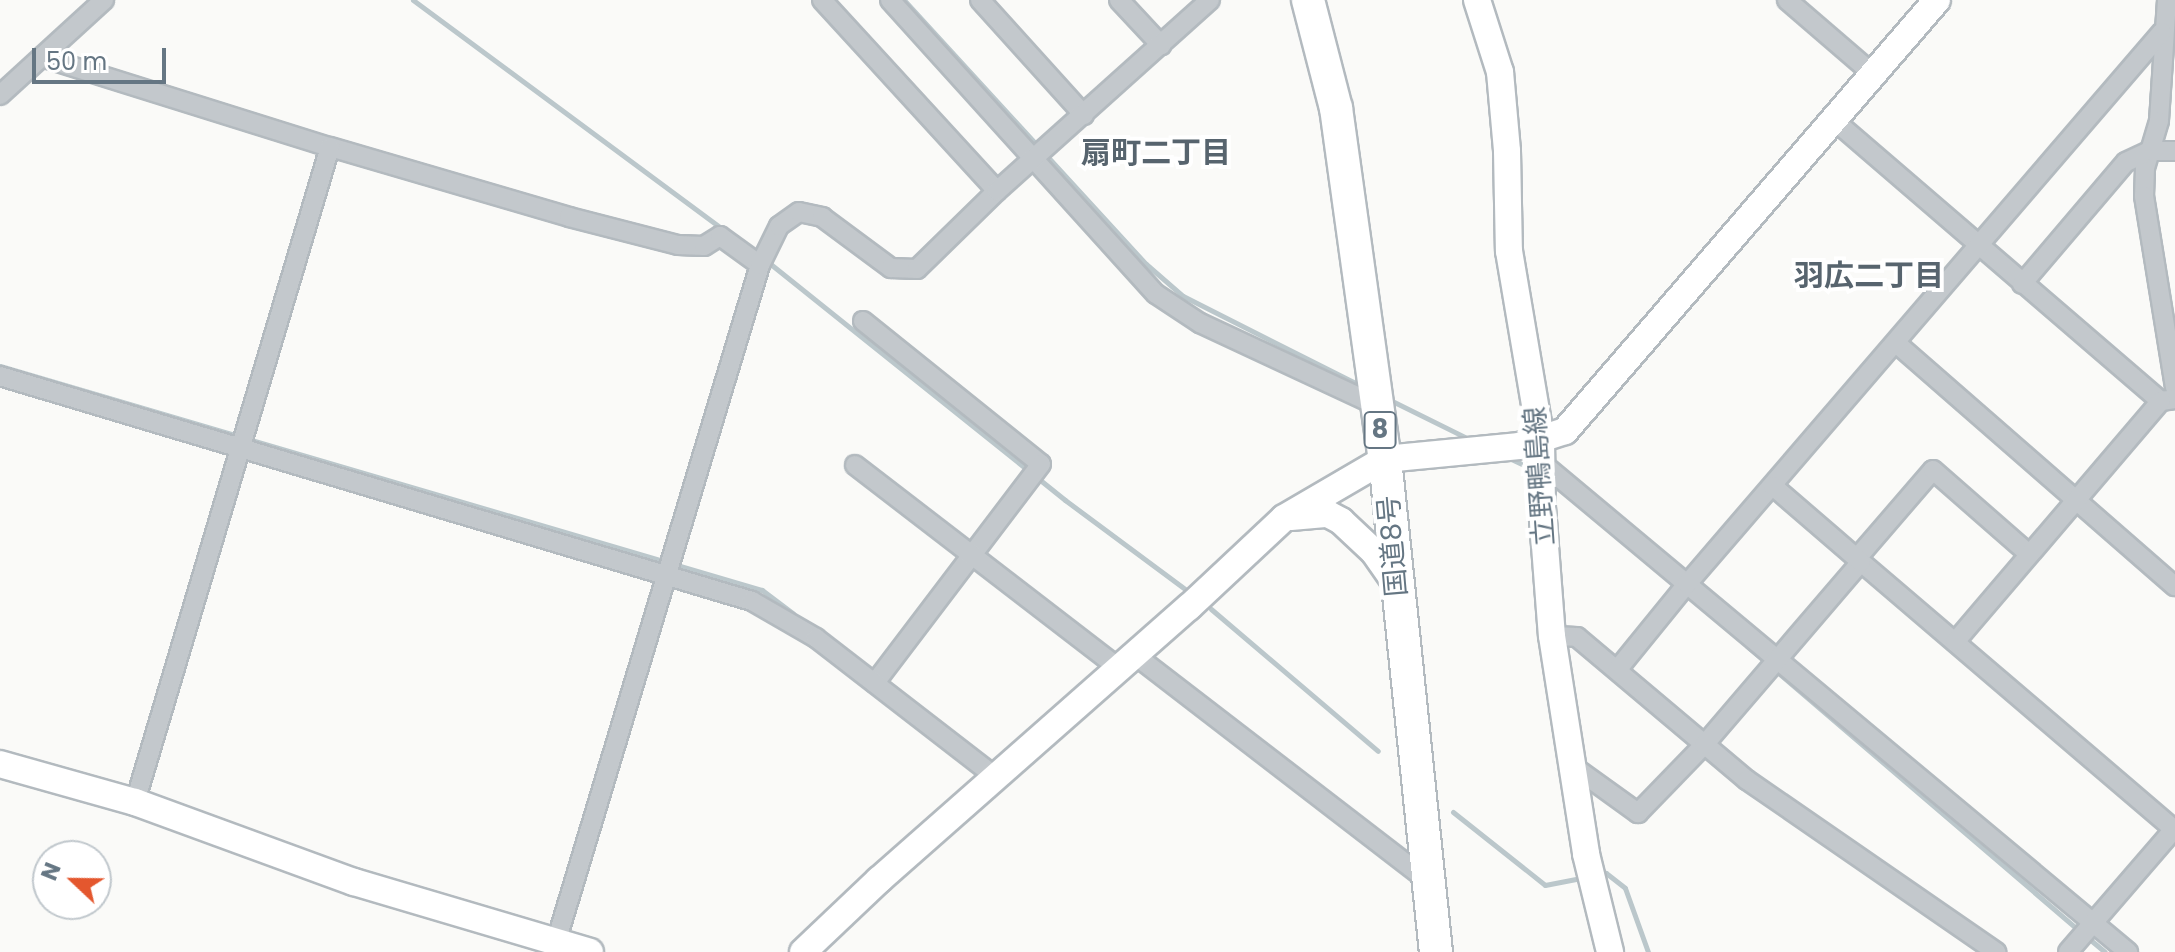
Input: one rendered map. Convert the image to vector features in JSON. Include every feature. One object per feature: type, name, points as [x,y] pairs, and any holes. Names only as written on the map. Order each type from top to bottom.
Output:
[{"type":"highway","name":"国道8号","points":[[1308,0],[1336,108],[1385,459],[1436,952]]},
{"type":"street","points":[[0,95],[104,0]]},
{"type":"street","points":[[890,0],[1156,294],[1200,323],[1376,405]]},
{"type":"street","points":[[980,0],[1084,115]]},
{"type":"street","points":[[1119,0],[1161,45]]},
{"type":"street","points":[[556,942],[763,257],[779,226],[799,212],[822,217],[891,268],[917,269],[997,191],[1210,0]]},
{"type":"street","name":"立野鴨島線","points":[[1477,0],[1500,72],[1507,151],[1509,251],[1542,452],[1542,507],[1552,636],[1586,854],[1610,952]]},
{"type":"street","points":[[1787,0],[1873,74]]},
{"type":"street","points":[[803,952],[1284,518],[1385,459],[1542,452],[1583,414],[1937,0]]},
{"type":"street","points":[[1955,642],[2076,499],[2170,396],[2144,196],[2145,168],[2159,121],[2162,32],[2167,0]]},
{"type":"street","points":[[834,4],[997,191]]},
{"type":"street","points":[[1617,670],[2162,32]]},
{"type":"street","points":[[42,57],[330,147],[678,245],[704,246],[720,236],[763,257]]},
{"type":"street","points":[[1835,121],[2022,284],[2170,396]]},
{"type":"street","points":[[135,802],[330,147]]},
{"type":"street","points":[[2022,284],[2126,162],[2150,151],[2175,151]]},
{"type":"street","points":[[863,321],[1041,464],[875,683]]},
{"type":"street","points":[[1896,343],[2175,586]]},
{"type":"street","points":[[0,376],[243,439],[669,567],[752,601],[816,638],[996,777]]},
{"type":"street","points":[[1542,452],[1683,590],[2082,936],[2128,952]]},
{"type":"street","points":[[855,465],[972,555],[1127,662],[1428,881]]},
{"type":"street","points":[[1570,764],[1638,813],[1704,745],[1772,666],[1933,470],[2029,554]]},
{"type":"street","points":[[1773,486],[2175,829],[2082,936]]},
{"type":"street","points":[[1284,518],[1328,514],[1341,521],[1374,552],[1396,584]]},
{"type":"street","points":[[1552,636],[1577,637],[1747,780],[1996,952]]},
{"type":"street","points":[[0,764],[135,802],[354,882],[590,952]]},
{"type":"waterway","points":[[413,0],[724,230]]},
{"type":"waterway","points":[[904,0],[1146,264],[1183,296],[1363,387]]},
{"type":"waterway","points":[[768,262],[1065,500],[1185,589]]},
{"type":"waterway","points":[[0,366],[238,436]]},
{"type":"waterway","points":[[1390,400],[1471,440]]},
{"type":"waterway","points":[[248,439],[762,590],[793,613]]},
{"type":"waterway","points":[[1509,458],[1533,469]]},
{"type":"waterway","points":[[1211,609],[1378,751]]},
{"type":"waterway","points":[[1747,646],[2079,931]]},
{"type":"waterway","points":[[1453,812],[1545,885],[1582,878]]},
{"type":"waterway","points":[[1600,874],[1606,873],[1625,888],[1648,952]]},
{"type":"waterway","points":[[2087,937],[2105,952]]},
{"type":"district","name":"扇町二丁目","points":[[1156,153]]},
{"type":"district","name":"羽広二丁目","points":[[1869,276]]}]
